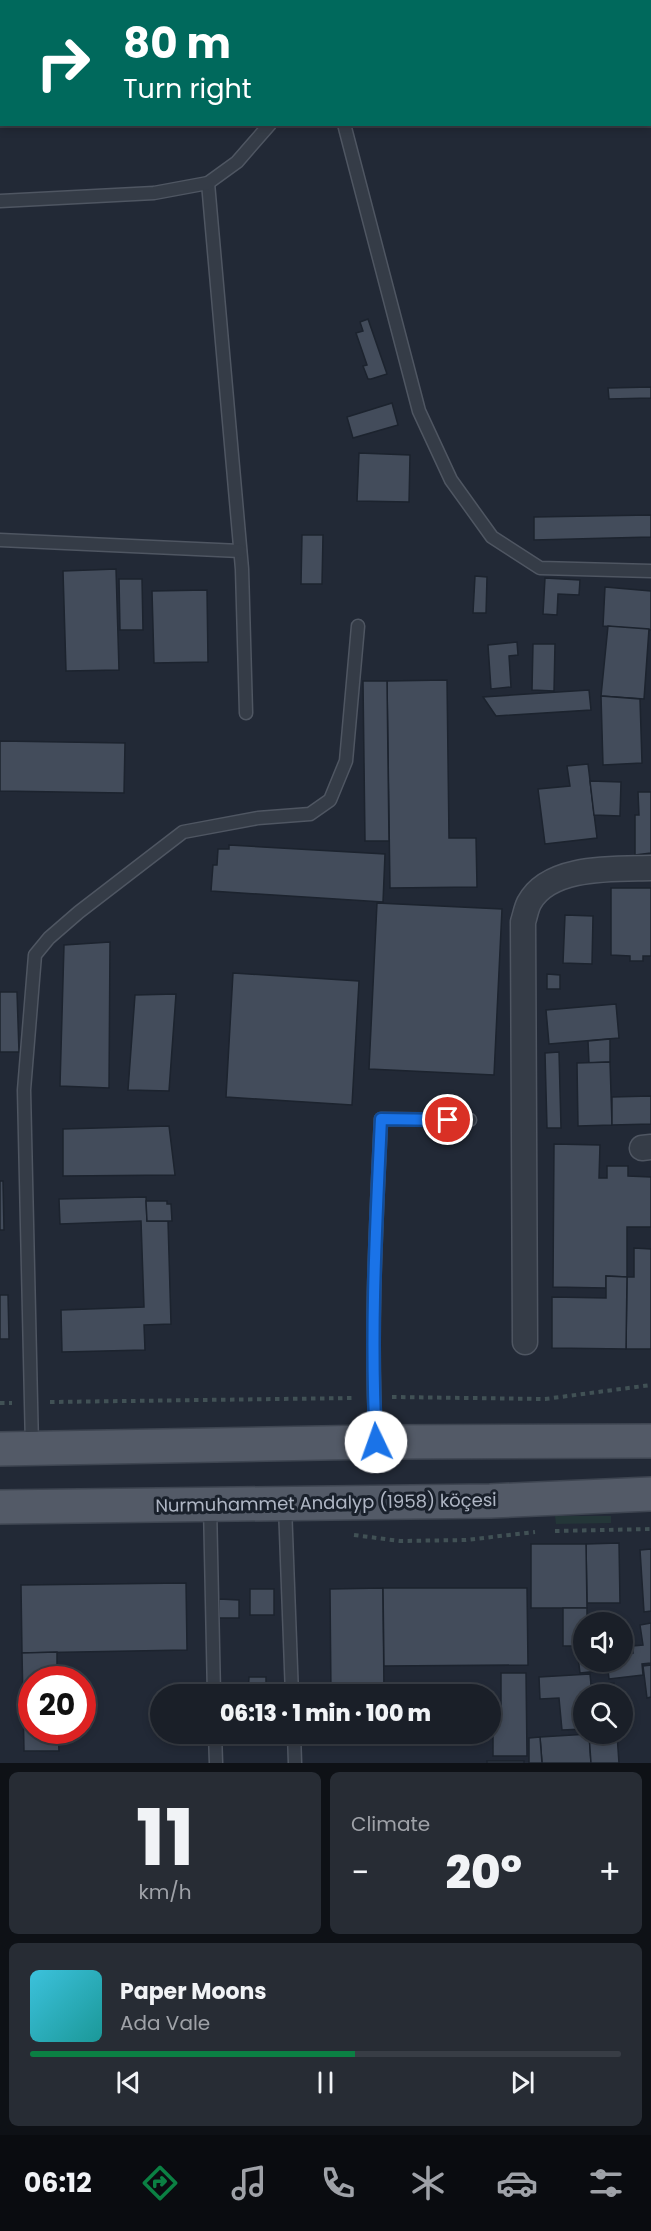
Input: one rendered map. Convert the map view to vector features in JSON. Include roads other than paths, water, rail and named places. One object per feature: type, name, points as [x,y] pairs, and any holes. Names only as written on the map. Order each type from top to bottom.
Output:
[{"type":"main road","points":[[0,1449],[376,1442],[651,1441]]},
{"type":"main road","name":"Nurmuhammet Andalyp (1958) köçesi","points":[[0,1507],[490,1501],[651,1494]]},
{"type":"street","points":[[525,1342],[523,922],[528,904],[539,890],[557,880],[576,873],[596,870],[651,868]]},
{"type":"lane","points":[[0,201],[154,193],[208,183],[237,162],[268,126]]},
{"type":"lane","points":[[345,126],[419,411],[451,480],[492,537],[540,568],[651,571]]},
{"type":"lane","points":[[208,183],[240,551],[246,713]]},
{"type":"lane","points":[[0,540],[240,551]]},
{"type":"lane","points":[[32,1448],[24,1090],[35,955],[49,938],[79,912],[183,832],[258,818],[310,814],[330,800],[346,761],[358,626]]},
{"type":"lane","points":[[376,1442],[373,1397],[374,1270],[381,1119],[470,1120]]},
{"type":"lane","points":[[210,1504],[214,1684]]},
{"type":"lane","points":[[285,1505],[292,1684]]},
{"type":"lane","points":[[215,1744],[216,1763]]},
{"type":"lane","points":[[294,1744],[295,1763]]}]
